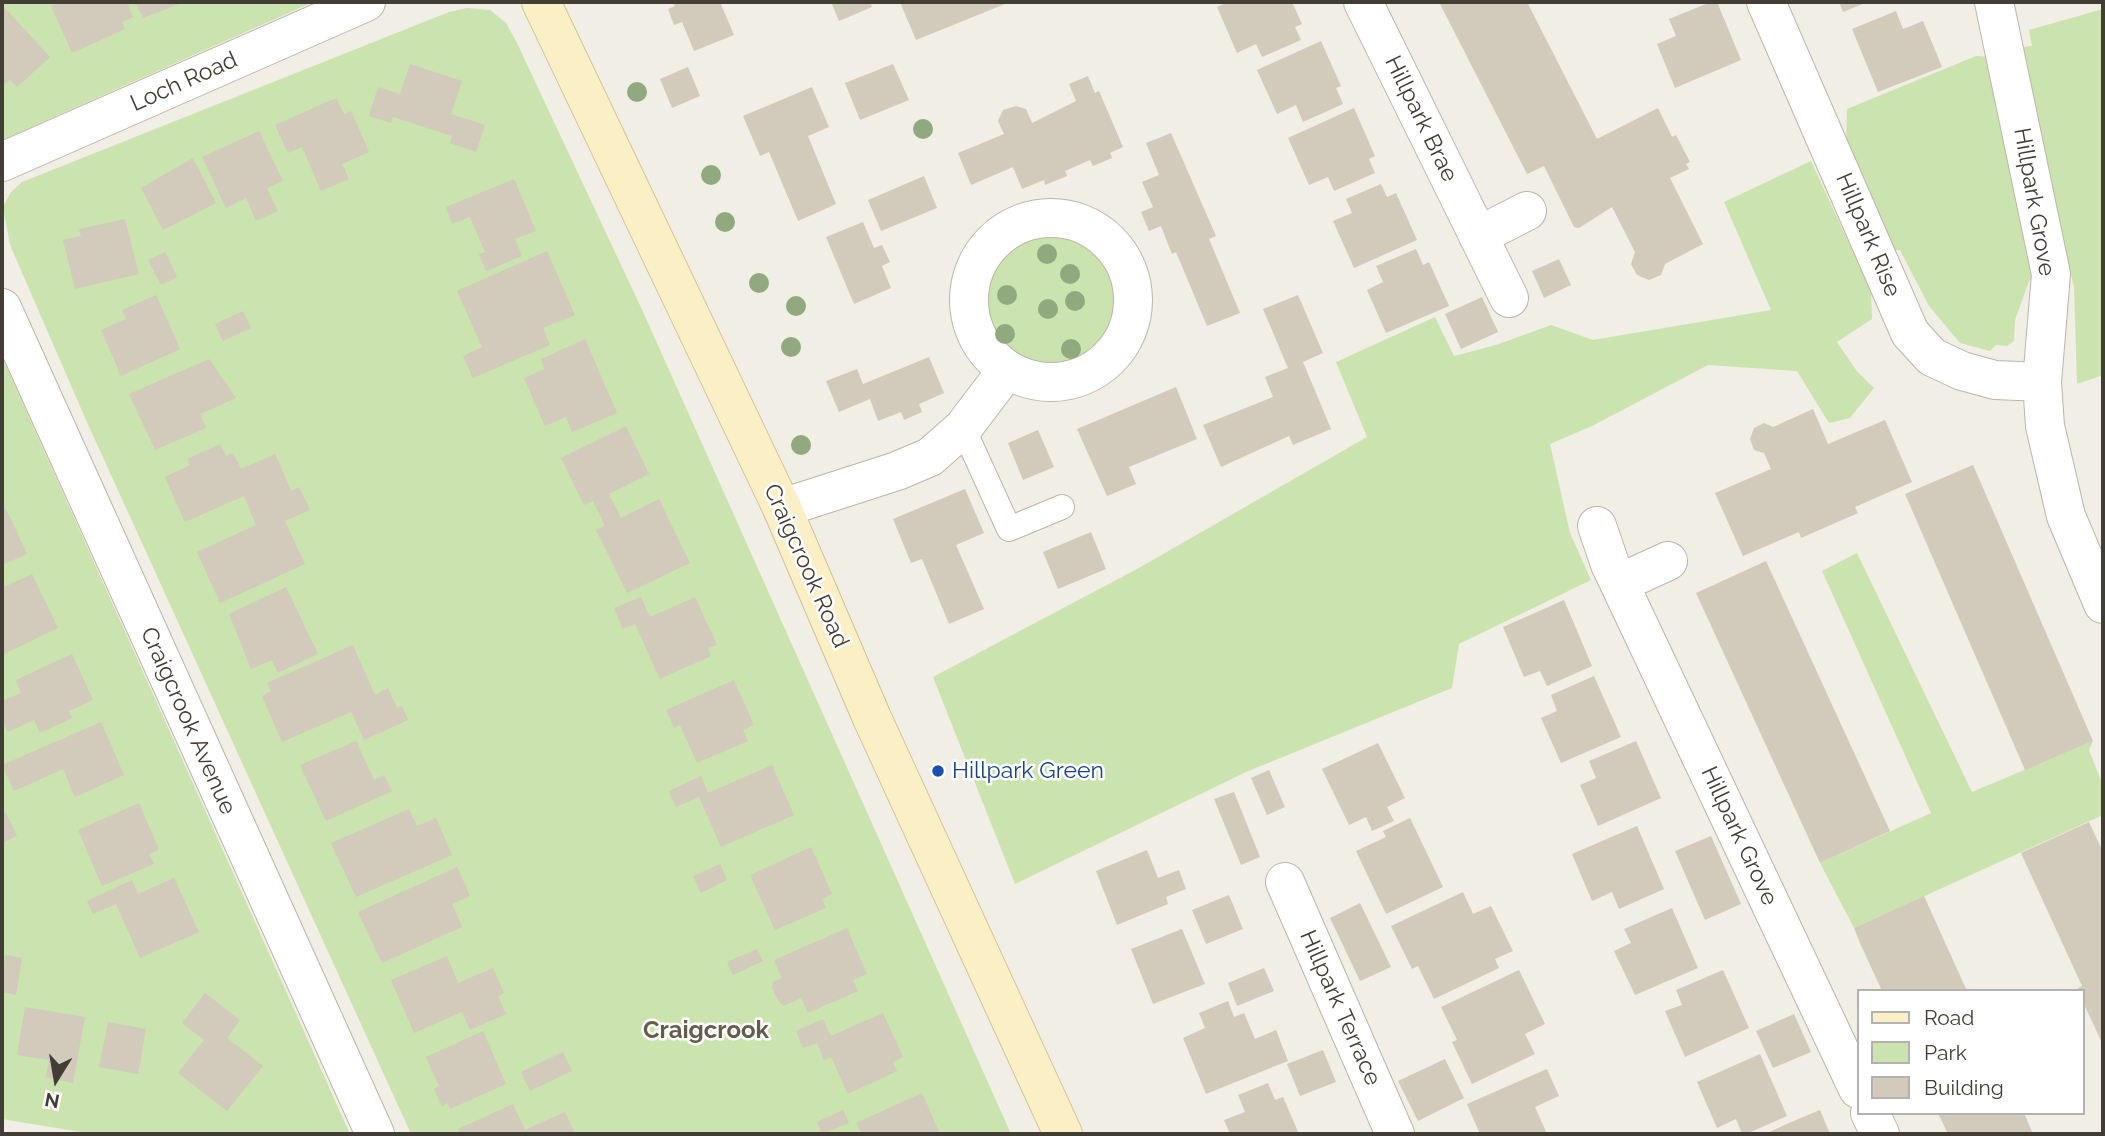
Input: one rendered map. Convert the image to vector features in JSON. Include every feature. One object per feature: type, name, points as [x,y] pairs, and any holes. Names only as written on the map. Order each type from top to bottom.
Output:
[{"type":"street","name":"Loch Road","points":[[2,162],[366,2]]},
{"type":"street","name":"Craigcrook Road","points":[[541,2],[782,508],[872,718],[1063,1134]]},
{"type":"street","name":"Hillpark Brae","points":[[1363,2],[1509,298]]},
{"type":"street","name":"Hillpark Rise","points":[[1766,2],[1910,333],[1932,357],[1962,371],[1995,380],[2042,382]]},
{"type":"street","name":"Hillpark Grove","points":[[1994,2],[2051,274],[2042,382],[2046,426],[2066,516],[2103,604]]},
{"type":"street","points":[[1478,236],[1527,211]]},
{"type":"street","points":[[1037,219],[1068,219],[1095,231],[1118,251],[1131,279],[1133,309],[1121,344],[1094,371],[1065,381],[1035,380],[1007,370],[985,349],[972,322],[969,291],[982,256],[1009,230],[1037,219]]},
{"type":"street","name":"Craigcrook Avenue","points":[[2,308],[375,1134]]},
{"type":"street","points":[[782,508],[930,457],[963,428],[1007,370]]},
{"type":"street","name":"Hillpark Grove","points":[[1597,526],[1620,583],[1856,1085]]},
{"type":"street","points":[[1620,583],[1668,561]]},
{"type":"street","name":"Hillpark Terrace","points":[[1282,883],[1395,1134]]},
{"type":"street","points":[[1871,1115],[1880,1134]]},
{"type":"lane","points":[[963,428],[1010,529],[1062,507]]},
{"type":"green space","points":[[2,2],[313,2],[2,140]]},
{"type":"green space","points":[[467,8],[490,10],[506,23],[517,43],[644,314],[1011,1134],[411,1134],[86,420],[10,245],[3,207],[11,192],[22,182],[449,12]]},
{"type":"green space","points":[[2103,9],[2103,375],[2077,384],[2074,287],[2016,48],[2032,46],[2029,30]]},
{"type":"green space","points":[[1976,56],[1991,57],[2038,272],[2029,281],[2015,320],[2014,341],[2007,346],[1996,345],[1990,351],[1960,343],[1929,306],[1900,250],[1889,250],[1846,151],[1847,109]]},
{"type":"green space","points":[[1811,161],[1871,291],[1872,319],[1837,342],[1856,370],[1874,388],[1850,418],[1829,423],[1797,371],[1708,365],[1592,426],[1550,444],[1570,533],[1591,580],[1459,644],[1452,688],[1246,772],[1015,884],[933,677],[1137,569],[1367,437],[1336,362],[1435,317],[1454,356],[1496,345],[1551,325],[1593,340],[1771,310],[1724,202]]},
{"type":"green space","points":[[1051,231],[1077,236],[1100,251],[1115,274],[1120,300],[1115,326],[1100,349],[1077,364],[1051,369],[1025,364],[1002,349],[987,326],[982,300],[987,274],[1002,251],[1025,236]]},
{"type":"green space","points":[[2,357],[350,1134],[93,1134],[2,1119]]},
{"type":"green space","points":[[1857,553],[1972,792],[2093,741],[2089,750],[2103,786],[2103,815],[1854,928],[1820,863],[1931,813],[1822,571]]},
{"type":"building","points":[[61,2],[127,2],[133,17],[122,22],[125,29],[72,53],[51,6]]},
{"type":"building","points":[[135,2],[184,2],[143,18]]},
{"type":"building","points":[[673,2],[720,2],[734,35],[694,51],[682,22],[674,25],[668,9],[675,6]]},
{"type":"building","points":[[831,2],[870,2],[872,7],[839,21]]},
{"type":"building","points":[[900,2],[1010,2],[916,40]]},
{"type":"building","points":[[1228,2],[1292,2],[1302,24],[1295,27],[1301,40],[1262,57],[1256,44],[1237,53],[1217,7]]},
{"type":"building","points":[[1439,2],[1527,2],[1597,139],[1658,108],[1672,137],[1676,135],[1690,162],[1686,164],[1689,169],[1670,178],[1703,244],[1665,264],[1661,275],[1649,280],[1637,275],[1631,264],[1635,252],[1612,207],[1579,228],[1574,227],[1544,166],[1527,174]]},
{"type":"building","points":[[1717,2],[1741,60],[1675,88],[1657,44],[1676,36],[1669,19]]},
{"type":"building","points":[[1839,2],[1868,2],[1843,12]]},
{"type":"building","points":[[2,5],[50,57],[17,87],[10,80],[5,84],[2,80]]},
{"type":"building","points":[[1896,11],[1903,29],[1923,21],[1942,67],[1878,92],[1852,29]]},
{"type":"building","points":[[1321,41],[1341,86],[1336,88],[1343,104],[1303,122],[1296,105],[1277,114],[1257,70]]},
{"type":"building","points":[[410,64],[462,81],[451,114],[485,125],[476,152],[450,143],[452,136],[393,117],[391,123],[369,116],[378,87],[400,94]]},
{"type":"building","points":[[893,64],[909,100],[860,120],[845,83]]},
{"type":"building","points":[[688,67],[700,96],[672,108],[660,79]]},
{"type":"building","points":[[1088,76],[1095,93],[1099,91],[1123,147],[1110,153],[1112,158],[1093,166],[1090,160],[1065,171],[1067,176],[1045,185],[1044,180],[1022,189],[1013,167],[971,185],[958,153],[1004,134],[998,121],[1003,110],[1016,106],[1026,109],[1032,123],[1076,101],[1069,84]]},
{"type":"building","points":[[812,87],[829,127],[808,136],[836,204],[798,221],[769,152],[760,156],[743,116]]},
{"type":"building","points":[[336,98],[344,114],[351,111],[369,152],[342,164],[349,179],[321,191],[302,147],[288,153],[275,125]]},
{"type":"building","points":[[1354,108],[1375,156],[1369,159],[1375,173],[1334,191],[1328,177],[1309,185],[1288,138]]},
{"type":"building","points":[[259,131],[283,181],[267,188],[278,211],[256,221],[246,198],[226,208],[202,157]]},
{"type":"building","points":[[1171,133],[1216,236],[1209,239],[1240,313],[1207,326],[1176,252],[1172,254],[1161,226],[1149,231],[1141,212],[1153,207],[1142,182],[1159,175],[1146,143]]},
{"type":"building","points":[[193,158],[216,203],[163,230],[141,188]]},
{"type":"building","points":[[924,176],[937,208],[881,231],[868,200]]},
{"type":"building","points":[[514,179],[536,231],[515,239],[522,256],[486,271],[479,254],[485,252],[470,217],[452,224],[446,207]]},
{"type":"building","points":[[1381,184],[1387,197],[1396,193],[1417,240],[1354,268],[1333,221],[1352,213],[1346,199]]},
{"type":"building","points":[[125,219],[139,274],[75,289],[63,240],[81,236],[79,229]]},
{"type":"building","points":[[863,222],[874,248],[882,245],[890,262],[882,266],[891,288],[854,304],[826,237]]},
{"type":"building","points":[[1416,249],[1423,265],[1429,262],[1449,306],[1386,333],[1367,290],[1383,282],[1376,266]]},
{"type":"building","points":[[547,251],[575,315],[543,328],[550,345],[473,378],[463,356],[482,347],[457,291]]},
{"type":"building","points":[[165,252],[177,277],[161,285],[148,260]]},
{"type":"building","points":[[1559,259],[1571,285],[1544,298],[1532,271]]},
{"type":"building","points":[[156,295],[180,349],[121,376],[101,330],[126,319],[122,310]]},
{"type":"building","points":[[1298,295],[1323,353],[1303,362],[1331,429],[1293,445],[1289,436],[1221,467],[1203,425],[1273,397],[1265,377],[1288,368],[1263,309]]},
{"type":"building","points":[[1482,297],[1498,332],[1461,349],[1445,314]]},
{"type":"building","points":[[243,311],[251,328],[223,341],[215,324]]},
{"type":"building","points":[[585,339],[617,413],[572,432],[566,417],[545,426],[524,378],[545,369],[541,359]]},
{"type":"building","points":[[929,357],[944,393],[919,404],[922,412],[904,420],[901,412],[878,421],[870,399],[839,412],[826,381],[857,369],[863,384]]},
{"type":"building","points":[[209,359],[236,398],[200,414],[206,428],[155,450],[129,394]]},
{"type":"building","points":[[1176,387],[1197,439],[1129,467],[1136,484],[1107,496],[1077,429]]},
{"type":"building","points":[[1813,409],[1828,444],[1885,420],[1912,482],[1855,507],[1858,513],[1801,538],[1799,532],[1743,556],[1715,493],[1771,469],[1764,453],[1754,450],[1750,439],[1754,428],[1764,423],[1773,427]]},
{"type":"building","points":[[626,426],[649,474],[609,494],[621,518],[659,499],[690,563],[627,593],[596,530],[605,526],[593,501],[584,505],[561,458]]},
{"type":"building","points":[[1038,430],[1054,467],[1023,480],[1008,443]]},
{"type":"building","points":[[220,444],[226,456],[233,453],[241,469],[275,454],[291,491],[299,487],[310,510],[285,521],[305,564],[220,603],[197,552],[256,525],[244,496],[185,522],[165,477],[190,465],[187,459]]},
{"type":"building","points":[[1973,465],[2093,741],[2025,770],[1905,494]]},
{"type":"building","points":[[965,489],[984,533],[956,545],[984,609],[949,624],[922,559],[911,563],[893,519]]},
{"type":"building","points":[[6,509],[27,554],[2,565],[2,511]]},
{"type":"building","points":[[1091,532],[1106,569],[1058,589],[1043,552]]},
{"type":"building","points":[[1766,561],[1890,831],[1820,863],[1696,593]]},
{"type":"building","points":[[32,574],[58,628],[2,655],[2,588]]},
{"type":"building","points":[[286,587],[318,654],[278,673],[272,660],[251,669],[229,614]]},
{"type":"building","points":[[641,597],[650,617],[695,597],[717,645],[708,648],[711,656],[660,679],[635,624],[623,629],[614,608]]},
{"type":"building","points":[[1564,600],[1592,666],[1547,686],[1540,671],[1524,677],[1503,627]]},
{"type":"building","points":[[353,645],[375,695],[388,688],[397,708],[402,706],[408,720],[364,740],[351,712],[282,742],[262,696],[271,691],[267,683]]},
{"type":"building","points":[[72,654],[93,700],[69,711],[72,718],[40,733],[34,720],[8,732],[2,719],[2,701],[21,693],[16,680]]},
{"type":"building","points":[[1594,676],[1621,737],[1561,763],[1541,718],[1557,711],[1551,695]]},
{"type":"building","points":[[734,680],[754,725],[743,730],[748,741],[697,763],[680,725],[674,728],[666,710]]},
{"type":"building","points":[[101,722],[124,775],[75,797],[63,769],[14,791],[2,765]]},
{"type":"building","points":[[356,741],[374,780],[384,775],[392,791],[326,821],[300,765]]},
{"type":"building","points":[[1636,741],[1661,798],[1598,826],[1580,785],[1596,778],[1589,761]]},
{"type":"building","points":[[1378,743],[1405,798],[1387,807],[1394,821],[1372,831],[1366,817],[1349,825],[1322,769]]},
{"type":"building","points":[[772,765],[794,815],[721,847],[699,797],[676,807],[669,791],[701,776],[708,793]]},
{"type":"building","points":[[1269,770],[1285,807],[1267,815],[1251,778]]},
{"type":"building","points":[[1234,792],[1260,857],[1241,865],[1214,799]]},
{"type":"building","points":[[139,803],[159,850],[149,854],[154,864],[102,886],[78,830]]},
{"type":"building","points":[[409,809],[417,826],[436,818],[452,855],[356,897],[331,843]]},
{"type":"building","points":[[6,813],[17,836],[2,843],[2,815]]},
{"type":"building","points":[[1410,818],[1443,887],[1386,914],[1356,851],[1386,837],[1383,831]]},
{"type":"building","points":[[2089,822],[2103,852],[2103,1045],[2084,1004],[2084,989],[2077,989],[2082,986],[2021,853]]},
{"type":"building","points":[[1637,826],[1664,889],[1619,909],[1612,892],[1592,901],[1572,854]]},
{"type":"building","points":[[1711,836],[1741,904],[1705,920],[1675,851]]},
{"type":"building","points":[[811,847],[832,894],[822,899],[826,908],[775,930],[750,875]]},
{"type":"building","points":[[1147,850],[1158,878],[1179,870],[1186,889],[1166,897],[1168,904],[1117,925],[1096,871]]},
{"type":"building","points":[[720,864],[727,880],[701,893],[693,876]]},
{"type":"building","points":[[457,867],[470,896],[452,904],[462,927],[382,963],[358,912]]},
{"type":"building","points":[[174,878],[199,932],[140,958],[116,904],[93,914],[87,901],[132,880],[138,894]]},
{"type":"building","points":[[1463,892],[1473,914],[1491,906],[1513,951],[1495,959],[1499,968],[1434,999],[1418,966],[1412,969],[1391,926]]},
{"type":"building","points":[[1229,895],[1243,929],[1206,944],[1192,910]]},
{"type":"building","points":[[1924,896],[1966,989],[1881,989],[1854,928]]},
{"type":"building","points":[[1360,903],[1391,967],[1360,981],[1330,918]]},
{"type":"building","points":[[1672,908],[1698,968],[1635,995],[1614,951],[1631,943],[1624,929]]},
{"type":"building","points":[[847,928],[867,974],[853,980],[858,991],[808,1013],[801,998],[784,1006],[779,1002],[772,988],[773,982],[782,978],[774,960]]},
{"type":"building","points":[[1182,929],[1205,984],[1153,1004],[1131,949]]},
{"type":"building","points":[[757,949],[763,961],[733,975],[727,962]]},
{"type":"building","points":[[5,955],[22,958],[16,995],[2,992]]},
{"type":"building","points":[[447,956],[458,983],[493,968],[504,993],[498,996],[506,1014],[470,1030],[462,1012],[414,1033],[391,980]]},
{"type":"building","points":[[1264,968],[1274,991],[1237,1006],[1228,983]]},
{"type":"building","points":[[1519,970],[1545,1024],[1525,1034],[1535,1054],[1472,1084],[1452,1042],[1457,1040],[1441,1007]]},
{"type":"building","points":[[1723,970],[1749,1028],[1685,1057],[1665,1011],[1682,1005],[1676,990]]},
{"type":"building","points":[[205,993],[240,1020],[227,1038],[263,1066],[227,1111],[178,1073],[204,1040],[182,1023]]},
{"type":"building","points":[[1228,1001],[1234,1017],[1244,1013],[1255,1039],[1276,1030],[1288,1061],[1206,1094],[1183,1038],[1205,1028],[1199,1013]]},
{"type":"building","points":[[25,1007],[85,1017],[73,1083],[46,1077],[49,1060],[17,1055]]},
{"type":"building","points":[[883,1013],[903,1057],[893,1062],[897,1071],[848,1094],[831,1057],[824,1060],[817,1043],[803,1048],[796,1031],[823,1019],[831,1036]]},
{"type":"building","points":[[1794,1014],[1811,1052],[1773,1068],[1756,1031]]},
{"type":"building","points":[[108,1022],[146,1029],[138,1074],[99,1067]]},
{"type":"building","points":[[483,1031],[506,1084],[450,1109],[447,1103],[442,1106],[434,1089],[439,1086],[426,1057]]},
{"type":"building","points":[[1323,1050],[1336,1082],[1300,1096],[1287,1064]]},
{"type":"building","points":[[563,1052],[572,1071],[530,1091],[521,1072]]},
{"type":"building","points":[[1760,1054],[1787,1116],[1746,1134],[1742,1134],[1736,1119],[1717,1128],[1697,1082]]},
{"type":"building","points":[[1445,1059],[1464,1098],[1418,1121],[1398,1081]]},
{"type":"building","points":[[1547,1069],[1559,1096],[1535,1107],[1547,1134],[1480,1134],[1467,1104]]},
{"type":"building","points":[[1268,1083],[1275,1100],[1283,1097],[1299,1134],[1230,1134],[1224,1120],[1245,1112],[1238,1095]]},
{"type":"building","points":[[922,1093],[940,1134],[862,1134],[856,1123]]},
{"type":"building","points":[[513,1104],[525,1130],[565,1112],[575,1134],[460,1134],[458,1129]]},
{"type":"building","points":[[843,1110],[849,1123],[822,1134],[817,1122]]},
{"type":"building","points":[[1820,1110],[1830,1134],[1765,1134],[1791,1122]]},
{"type":"building","points":[[1939,1115],[2025,1115],[2033,1134],[1948,1134]]},
{"type":"place","name":"Hillpark Green","points":[[938,771]]},
{"type":"district","name":"Craigcrook","points":[[706,1031]]}]
